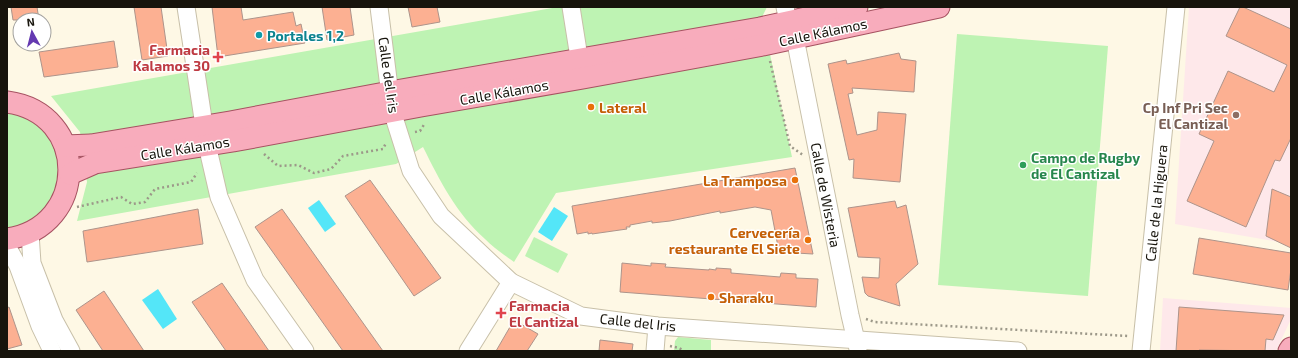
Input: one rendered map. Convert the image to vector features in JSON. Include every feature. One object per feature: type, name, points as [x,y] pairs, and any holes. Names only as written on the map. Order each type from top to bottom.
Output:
[{"type":"main road","name":"Calle Kálamos","points":[[70,174],[94,163],[206,136],[581,69],[857,7]]},
{"type":"main road","name":"Calle Kálamos","points":[[789,22],[939,7]]},
{"type":"main road","points":[[7,102],[18,104],[34,110],[47,119],[58,132],[66,146],[70,174],[66,192],[58,209],[46,223],[30,233],[7,239]]},
{"type":"main road","name":"Calle Kálamos","points":[[66,146],[206,136]]},
{"type":"street","points":[[186,7],[206,136],[219,197],[254,280],[306,351]]},
{"type":"street","name":"Calle del Iris","points":[[379,7],[391,102],[412,171],[441,216],[511,282],[581,316],[657,326],[857,345],[1018,351]]},
{"type":"street","points":[[572,7],[581,69]]},
{"type":"street","name":"Calle de la Higuera","points":[[1142,344],[1176,7]]},
{"type":"street","name":"Calle de Wisteria","points":[[789,22],[857,345]]},
{"type":"street","points":[[30,233],[32,263],[54,320],[70,351]]},
{"type":"street","points":[[7,246],[18,266],[40,326],[52,351]]},
{"type":"street","points":[[468,351],[511,282]]},
{"type":"street","points":[[655,351],[657,326]]},
{"type":"path","points":[[769,59],[790,146],[803,155]]},
{"type":"path","points":[[257,154],[264,154],[278,166],[298,165],[314,173],[331,169],[343,156],[382,149],[388,138],[420,131],[425,122]]},
{"type":"path","points":[[72,211],[77,207],[121,197],[132,204],[145,202],[155,189],[191,182],[200,168],[212,166]]},
{"type":"path","points":[[850,315],[875,322],[1142,344]]},
{"type":"shaded area","name":"Cp Inf Pri Sec El Cantizal","points":[[1189,7],[1291,7],[1291,244],[1175,224]]},
{"type":"shaded area","points":[[1163,298],[1291,308],[1291,319],[1276,351],[1160,351]]},
{"type":"green space","points":[[558,7],[767,7],[762,17],[792,157],[556,193],[514,262],[488,242],[465,218],[442,184],[423,147],[396,164],[77,221],[87,182],[80,132],[51,96]]},
{"type":"green space","name":"Campo de Rugby de El Cantizal","points":[[957,34],[1108,46],[1088,296],[938,285]]},
{"type":"green space","points":[[7,109],[30,115],[59,147],[61,190],[34,224],[7,232]]},
{"type":"green space","points":[[534,237],[568,254],[558,273],[525,256]]},
{"type":"green space","points":[[678,337],[711,340],[711,351],[674,351],[675,341]]},
{"type":"water","points":[[319,200],[336,224],[325,232],[308,208]]},
{"type":"water","points":[[554,207],[568,216],[552,241],[538,232]]},
{"type":"water","points":[[158,289],[177,319],[163,329],[142,300]]},
{"type":"building","points":[[11,7],[37,7],[38,12],[12,12],[12,14]]},
{"type":"building","points":[[134,7],[161,7],[168,56],[142,60]]},
{"type":"building","name":"Portales 1,2","points":[[212,7],[241,7],[243,20],[293,12],[296,26],[301,24],[305,43],[218,57]]},
{"type":"building","points":[[322,7],[350,7],[354,35],[327,40]]},
{"type":"building","points":[[408,7],[437,7],[440,22],[412,27]]},
{"type":"building","points":[[1240,7],[1291,29],[1291,138],[1280,161],[1275,160],[1246,227],[1187,201],[1214,141],[1199,134],[1228,71],[1274,92],[1287,65],[1226,36]]},
{"type":"building","points":[[114,41],[118,67],[44,77],[39,52],[52,52],[52,50]]},
{"type":"building","points":[[899,53],[901,59],[916,61],[914,92],[852,88],[853,93],[848,94],[857,135],[877,130],[878,112],[906,114],[900,182],[853,178],[854,159],[849,160],[828,64],[846,60],[847,64]]},
{"type":"building","points":[[795,168],[813,254],[779,252],[771,210],[755,207],[720,213],[720,211],[670,221],[652,223],[652,221],[630,225],[630,227],[626,227],[627,229],[592,234],[588,234],[588,232],[577,234],[572,206]]},
{"type":"building","points":[[370,180],[441,278],[414,296],[345,196]]},
{"type":"building","points":[[1272,189],[1291,197],[1291,248],[1266,236]]},
{"type":"building","points":[[895,201],[897,208],[906,205],[918,264],[896,284],[900,306],[868,296],[865,293],[862,277],[879,278],[880,258],[858,257],[848,208]]},
{"type":"building","points":[[198,209],[203,244],[87,262],[83,231]]},
{"type":"building","points":[[282,209],[383,351],[343,351],[255,227]]},
{"type":"building","points":[[1199,238],[1291,253],[1291,269],[1288,290],[1193,274]]},
{"type":"building","points":[[622,263],[651,266],[651,263],[666,264],[665,267],[709,270],[716,270],[716,268],[731,269],[731,273],[780,277],[781,273],[796,274],[796,278],[818,279],[816,307],[620,292]]},
{"type":"building","points":[[222,283],[269,351],[226,351],[192,302]]},
{"type":"building","points":[[104,291],[144,351],[103,351],[76,310]]},
{"type":"building","points":[[9,307],[22,345],[7,349],[7,308]]},
{"type":"building","points":[[1179,307],[1284,315],[1273,340],[1266,339],[1265,351],[1176,351]]},
{"type":"building","points":[[514,320],[538,334],[527,351],[496,351]]},
{"type":"building","points":[[600,340],[633,344],[632,351],[599,351]]},
{"type":"place","name":"Portales 1,2","points":[[259,35]]},
{"type":"place","name":"Farmacia Kalamos 30","points":[[218,57]]},
{"type":"place","name":"Lateral","points":[[591,107]]},
{"type":"place","name":"Cp Inf Pri Sec El Cantizal","points":[[1236,115]]},
{"type":"place","name":"Campo de Rugby de El Cantizal","points":[[1023,165]]},
{"type":"place","name":"La Tramposa","points":[[795,180]]},
{"type":"place","name":"Cervecería restaurante El Siete","points":[[808,240]]},
{"type":"place","name":"Sharaku","points":[[711,297]]},
{"type":"place","name":"Farmacia El Cantizal","points":[[501,313]]}]
